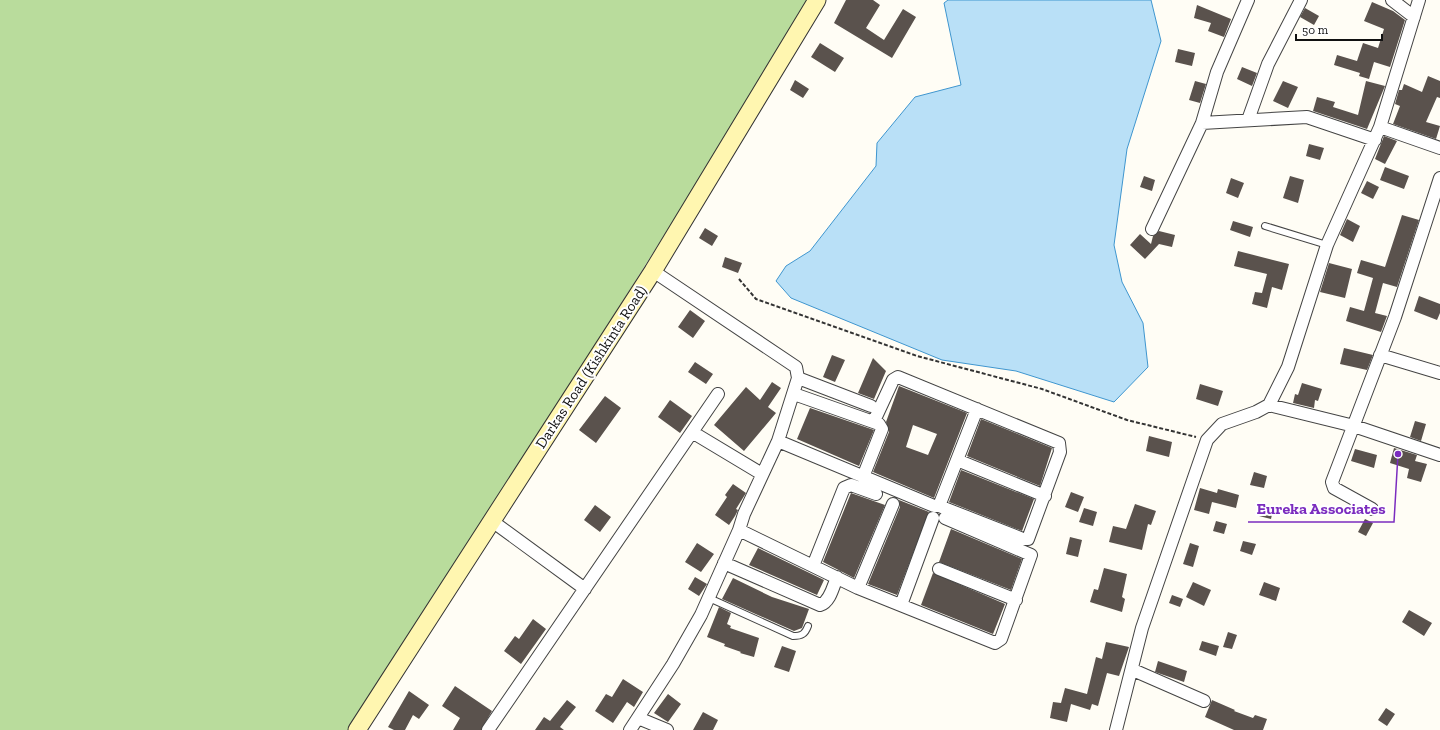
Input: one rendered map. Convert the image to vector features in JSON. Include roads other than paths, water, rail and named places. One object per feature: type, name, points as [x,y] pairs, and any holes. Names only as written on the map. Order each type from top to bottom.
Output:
[{"type":"main road","name":"Darkas Road (Kishkinta Road)","points":[[357,730],[653,271],[817,0]]},
{"type":"street","points":[[1152,229],[1202,122],[1217,72],[1248,0]]},
{"type":"street","points":[[1248,120],[1268,64],[1301,0]]},
{"type":"street","points":[[1392,0],[1414,17]]},
{"type":"street","points":[[1116,730],[1133,670],[1142,628],[1207,440],[1222,424],[1256,412],[1269,405],[1288,367],[1327,245],[1380,127],[1419,0]]},
{"type":"street","points":[[1202,122],[1306,117],[1375,140]]},
{"type":"street","points":[[1380,127],[1440,148]]},
{"type":"street","points":[[1372,509],[1334,488],[1332,485],[1395,317],[1440,178]]},
{"type":"street","points":[[630,730],[673,664],[701,615],[739,530],[744,514],[778,441],[798,378],[796,368],[653,271]]},
{"type":"street","points":[[1380,355],[1440,373]]},
{"type":"street","points":[[778,441],[934,506],[939,506],[1023,539],[1028,539],[1060,452],[1059,443],[977,408],[898,377],[893,380],[874,421]]},
{"type":"street","points":[[798,378],[871,406]]},
{"type":"street","points":[[488,730],[718,394]]},
{"type":"street","points":[[794,394],[879,424],[882,429],[863,477]]},
{"type":"street","points":[[1269,405],[1354,426],[1440,454]]},
{"type":"street","points":[[939,506],[977,408]]},
{"type":"street","points":[[692,432],[762,474]]},
{"type":"street","points":[[957,460],[1045,496]]},
{"type":"street","points":[[813,566],[844,488],[851,485],[876,494]]},
{"type":"street","points":[[858,588],[893,504]]},
{"type":"street","points":[[739,530],[858,588],[995,643],[1001,639],[1031,554],[939,518],[901,605]]},
{"type":"street","points":[[492,521],[585,589]]},
{"type":"street","points":[[724,563],[820,606],[825,604],[837,578]]},
{"type":"street","points":[[939,570],[1016,600]]},
{"type":"street","points":[[1133,670],[1204,701]]},
{"type":"street","points":[[638,718],[667,730]]},
{"type":"lane","points":[[1265,226],[1327,245]]},
{"type":"lane","points":[[709,598],[793,636],[801,636],[806,633],[808,626]]},
{"type":"water","points":[[948,0],[1151,0],[1161,41],[1127,149],[1114,245],[1122,282],[1143,323],[1148,367],[1114,402],[1016,371],[942,360],[791,298],[776,281],[786,266],[810,251],[876,166],[877,143],[915,97],[961,85],[944,3]]},
{"type":"place","name":"Eureka Associates","points":[[1398,454]]}]
